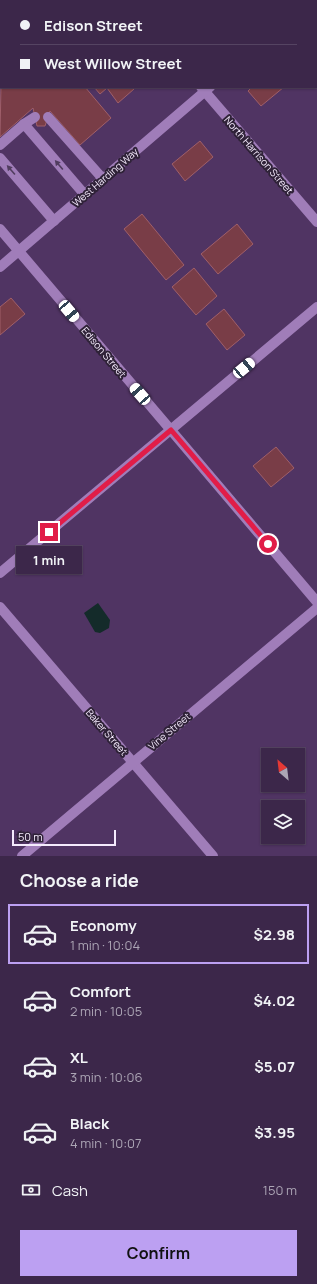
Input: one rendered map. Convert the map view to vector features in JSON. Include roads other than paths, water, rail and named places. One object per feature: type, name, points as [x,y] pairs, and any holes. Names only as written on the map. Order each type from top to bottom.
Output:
[{"type":"street","name":"West Harding Way","points":[[0,267],[85,195],[205,89]]},
{"type":"street","name":"North Harrison Street","points":[[205,89],[317,222]]},
{"type":"street","points":[[0,145],[24,124],[35,117]]},
{"type":"street","points":[[48,117],[103,179]]},
{"type":"street","points":[[24,124],[85,195]]},
{"type":"street","points":[[0,158],[54,221]]},
{"type":"street","name":"Edison Street","points":[[0,229],[317,602]]},
{"type":"street","points":[[0,573],[317,307]]},
{"type":"street","name":"Baker Street","points":[[0,607],[214,856]]},
{"type":"street","name":"Vine Street","points":[[22,856],[317,608]]}]
